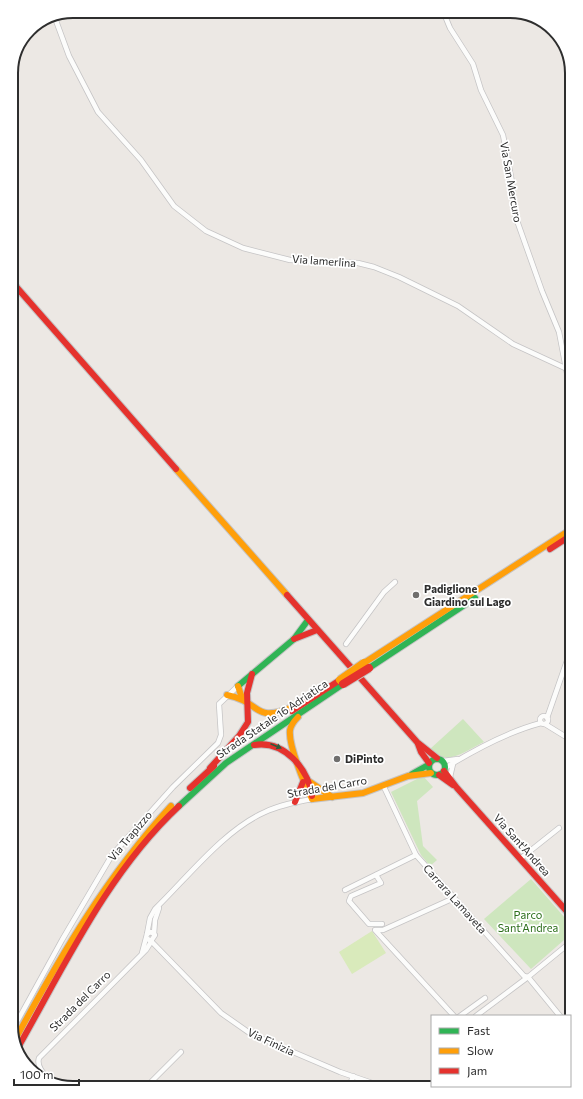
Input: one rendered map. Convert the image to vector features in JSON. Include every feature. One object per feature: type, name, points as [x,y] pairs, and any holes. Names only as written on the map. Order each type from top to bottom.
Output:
[{"type":"main road","name":"Via Sant'Andrea","points":[[18,289],[417,742],[437,767],[565,908]]},
{"type":"main road","name":"Strada Statale 16 Adriatica","points":[[19,1033],[68,943],[111,878],[146,832],[205,773],[241,745],[342,682],[565,533]]},
{"type":"main road","name":"Strada Statale 16 Adriatica","points":[[366,666],[565,539]]},
{"type":"main road","points":[[308,620],[294,639],[238,686],[245,697],[260,713],[271,716],[280,714],[313,700]]},
{"type":"main road","points":[[294,639],[317,630]]},
{"type":"main road","points":[[205,773],[245,728],[249,715],[245,697],[252,674]]},
{"type":"main road","points":[[227,695],[245,697]]},
{"type":"main road","points":[[312,799],[290,738],[290,731],[296,718],[313,700]]},
{"type":"main road","name":"Strada Statale 16 Adriatica","points":[[21,1043],[102,900],[150,836],[208,778],[313,700]]},
{"type":"main road","name":"Via Sant'Andrea","points":[[417,742],[421,752],[450,778],[457,788]]},
{"type":"main road","points":[[244,750],[260,743],[271,744],[292,756],[301,768]]},
{"type":"main road","points":[[417,770],[421,752]]},
{"type":"main road","name":"Strada del Carro","points":[[408,777],[417,770],[437,767]]},
{"type":"main road","name":"Strada del Carro","points":[[312,799],[355,795],[384,787],[408,777],[426,773],[437,767]]},
{"type":"main road","points":[[306,782],[332,797]]},
{"type":"main road","points":[[295,802],[306,782]]},
{"type":"street","name":"Via San Mercuro","points":[[445,18],[473,64],[481,90],[503,136],[512,182],[515,216],[542,291],[559,332],[565,368]]},
{"type":"street","name":"Via lamerlina","points":[[56,21],[69,56],[98,112],[140,160],[174,206],[206,231],[243,248],[290,260],[358,263],[374,267],[399,277],[458,306],[513,344],[565,368]]},
{"type":"street","points":[[346,644],[384,592],[395,582]]},
{"type":"street","points":[[565,667],[552,705],[544,720],[565,736]]},
{"type":"street","name":"Via Trapizzo","points":[[18,1020],[62,940],[112,855],[168,792],[218,743],[221,735],[219,704],[238,686]]},
{"type":"street","name":"Strada del Carro","points":[[437,767],[544,720]]},
{"type":"street","name":"Strada del Carro","points":[[437,767],[454,763],[460,758]]},
{"type":"street","points":[[450,778],[454,763]]},
{"type":"street","name":"Carrara Lamaveta","points":[[384,787],[416,855],[524,976],[528,977],[559,1015]]},
{"type":"street","name":"Strada del Carro","points":[[140,956],[150,918],[156,909],[207,857],[240,827],[264,812],[295,802],[312,799]]},
{"type":"street","points":[[520,859],[559,828]]},
{"type":"street","points":[[345,890],[416,855]]},
{"type":"street","points":[[376,875],[381,883],[351,896],[349,901],[369,924],[382,924]]},
{"type":"street","points":[[453,1015],[375,930],[383,930],[454,898]]},
{"type":"street","name":"Strada del Carro","points":[[46,1074],[38,1062],[39,1058],[148,948],[154,936],[154,920],[163,902]]},
{"type":"street","points":[[146,936],[150,932],[154,936]]},
{"type":"street","name":"Via Finizia","points":[[146,936],[221,1013],[251,1034],[367,1081]]},
{"type":"street","name":"Via Finizia","points":[[154,936],[164,954]]},
{"type":"street","points":[[477,1015],[565,947]]},
{"type":"street","points":[[461,1015],[485,998]]},
{"type":"street","points":[[153,1081],[181,1052]]},
{"type":"street","points":[[351,1081],[353,1076]]},
{"type":"green space","points":[[463,719],[484,742],[457,756],[450,757],[443,757],[430,749]]},
{"type":"green space","points":[[423,776],[433,787],[417,801],[423,846],[437,860],[430,866],[421,855],[391,792]]},
{"type":"green space","name":"Parco Sant'Andrea","points":[[531,879],[565,918],[565,939],[531,969],[484,919]]},
{"type":"green space","points":[[372,931],[386,953],[352,974],[339,952]]},
{"type":"traffic: fast","points":[[369,668],[475,598]]},
{"type":"traffic: fast","points":[[238,686],[294,639],[308,620]]},
{"type":"traffic: fast","points":[[179,806],[226,763],[343,684]]},
{"type":"traffic: fast","points":[[434,759],[440,759],[445,764],[445,767],[443,773],[440,775],[434,775],[429,770],[429,764],[434,759]]},
{"type":"traffic: fast","points":[[412,774],[428,765]]},
{"type":"traffic: slow","points":[[176,469],[287,595]]},
{"type":"traffic: slow","points":[[364,663],[565,533]]},
{"type":"traffic: slow","points":[[340,680],[364,663]]},
{"type":"traffic: slow","points":[[238,686],[242,698]]},
{"type":"traffic: slow","points":[[227,695],[247,702],[264,713],[281,711],[295,706]]},
{"type":"traffic: slow","points":[[298,717],[291,726],[290,737],[298,765],[312,799]]},
{"type":"traffic: slow","points":[[312,799],[363,793],[408,776],[431,773]]},
{"type":"traffic: slow","points":[[310,782],[332,797]]},
{"type":"traffic: slow","points":[[19,1033],[86,917],[126,860],[171,806]]},
{"type":"traffic: jam","points":[[18,289],[176,469]]},
{"type":"traffic: jam","points":[[550,549],[565,539]]},
{"type":"traffic: jam","points":[[287,595],[417,742],[437,758]]},
{"type":"traffic: jam","points":[[294,639],[317,630]]},
{"type":"traffic: jam","points":[[343,684],[369,668]]},
{"type":"traffic: jam","points":[[210,768],[239,736],[248,722],[247,693],[252,674]]},
{"type":"traffic: jam","points":[[292,711],[340,680]]},
{"type":"traffic: jam","points":[[418,744],[421,752],[429,763]]},
{"type":"traffic: jam","points":[[254,745],[275,747],[293,758],[300,766],[310,786],[312,796]]},
{"type":"traffic: jam","points":[[190,788],[214,766]]},
{"type":"traffic: jam","points":[[444,771],[457,788],[565,909]]},
{"type":"traffic: jam","points":[[439,775],[453,785]]},
{"type":"traffic: jam","points":[[295,802],[303,782]]},
{"type":"traffic: jam","points":[[21,1043],[88,922],[108,891],[153,832],[179,806]]},
{"type":"place","name":"Padiglione Giardino sul Lago","points":[[416,595]]},
{"type":"place","name":"DiPinto","points":[[337,759]]}]
